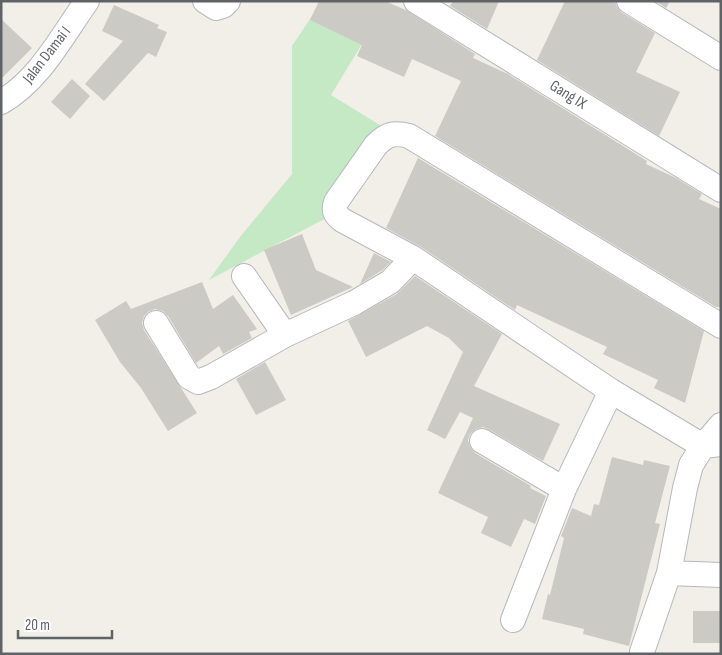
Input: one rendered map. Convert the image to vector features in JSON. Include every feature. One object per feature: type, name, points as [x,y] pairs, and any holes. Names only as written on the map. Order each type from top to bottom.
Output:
[{"type":"street","name":"Jalan Damai I","points":[[1,102],[14,95],[34,76],[87,1]]},
{"type":"street","points":[[205,1],[216,8],[224,6],[228,1]]},
{"type":"street","name":"Gang IX","points":[[416,1],[721,190]]},
{"type":"street","points":[[629,1],[721,58]]},
{"type":"street","points":[[712,446],[611,391],[413,258],[342,220],[336,214],[334,208],[336,202],[376,145],[390,134],[398,133],[409,136],[721,326]]},
{"type":"street","points":[[156,323],[189,377],[198,382],[211,377],[285,335],[354,303],[390,282],[413,258]]},
{"type":"street","points":[[244,276],[285,335]]},
{"type":"street","points":[[513,620],[564,489],[611,391]]},
{"type":"street","points":[[642,652],[669,573],[691,464],[712,446],[721,425]]},
{"type":"street","points":[[482,441],[564,489]]},
{"type":"street","points":[[669,573],[721,575]]},
{"type":"green space","points":[[322,1],[388,1],[331,95],[383,127],[328,217],[209,280],[240,237],[292,174],[292,46]]},
{"type":"building","points":[[319,1],[385,1],[408,11],[475,54],[473,58],[508,74],[647,161],[646,164],[676,178],[702,194],[699,199],[721,209],[721,307],[716,307],[435,136],[461,81],[412,59],[404,77],[357,56],[362,45],[310,20]]},
{"type":"building","points":[[453,1],[499,1],[487,29],[450,6]]},
{"type":"building","points":[[565,1],[615,1],[621,12],[655,33],[636,72],[680,92],[659,136],[537,60]]},
{"type":"building","points":[[656,1],[670,1],[666,8]]},
{"type":"building","points":[[114,5],[159,25],[157,28],[167,32],[156,57],[148,53],[104,101],[85,84],[123,41],[102,31]]},
{"type":"building","points":[[1,19],[32,48],[1,79]]},
{"type":"building","points":[[72,79],[90,96],[70,119],[51,102]]},
{"type":"building","points":[[418,158],[704,331],[685,403],[654,388],[658,380],[603,354],[607,347],[517,305],[515,310],[421,247],[386,228]]},
{"type":"building","points":[[302,234],[316,270],[353,287],[291,315],[264,250]]},
{"type":"building","points":[[374,253],[391,262],[381,271],[360,284]]},
{"type":"building","points":[[415,276],[502,334],[474,386],[560,424],[543,461],[483,427],[476,429],[470,434],[468,440],[470,447],[475,453],[546,496],[535,524],[524,519],[511,547],[481,533],[488,517],[438,493],[473,418],[460,412],[445,439],[427,430],[463,352],[449,338],[427,326],[366,357],[348,321],[397,294]]},
{"type":"building","points":[[202,282],[213,309],[233,295],[257,329],[249,332],[252,338],[223,354],[219,346],[196,363],[168,316],[163,311],[155,309],[144,316],[142,323],[144,330],[197,413],[168,431],[141,388],[120,362],[95,320],[126,301],[131,309]]},
{"type":"building","points":[[265,362],[286,400],[256,415],[236,379]]},
{"type":"building","points":[[612,457],[643,465],[644,460],[670,466],[655,523],[660,524],[629,646],[583,634],[584,629],[542,619],[564,538],[561,536],[572,508],[591,516],[594,504],[599,505]]},
{"type":"building","points":[[693,611],[721,611],[721,643],[693,643]]}]
